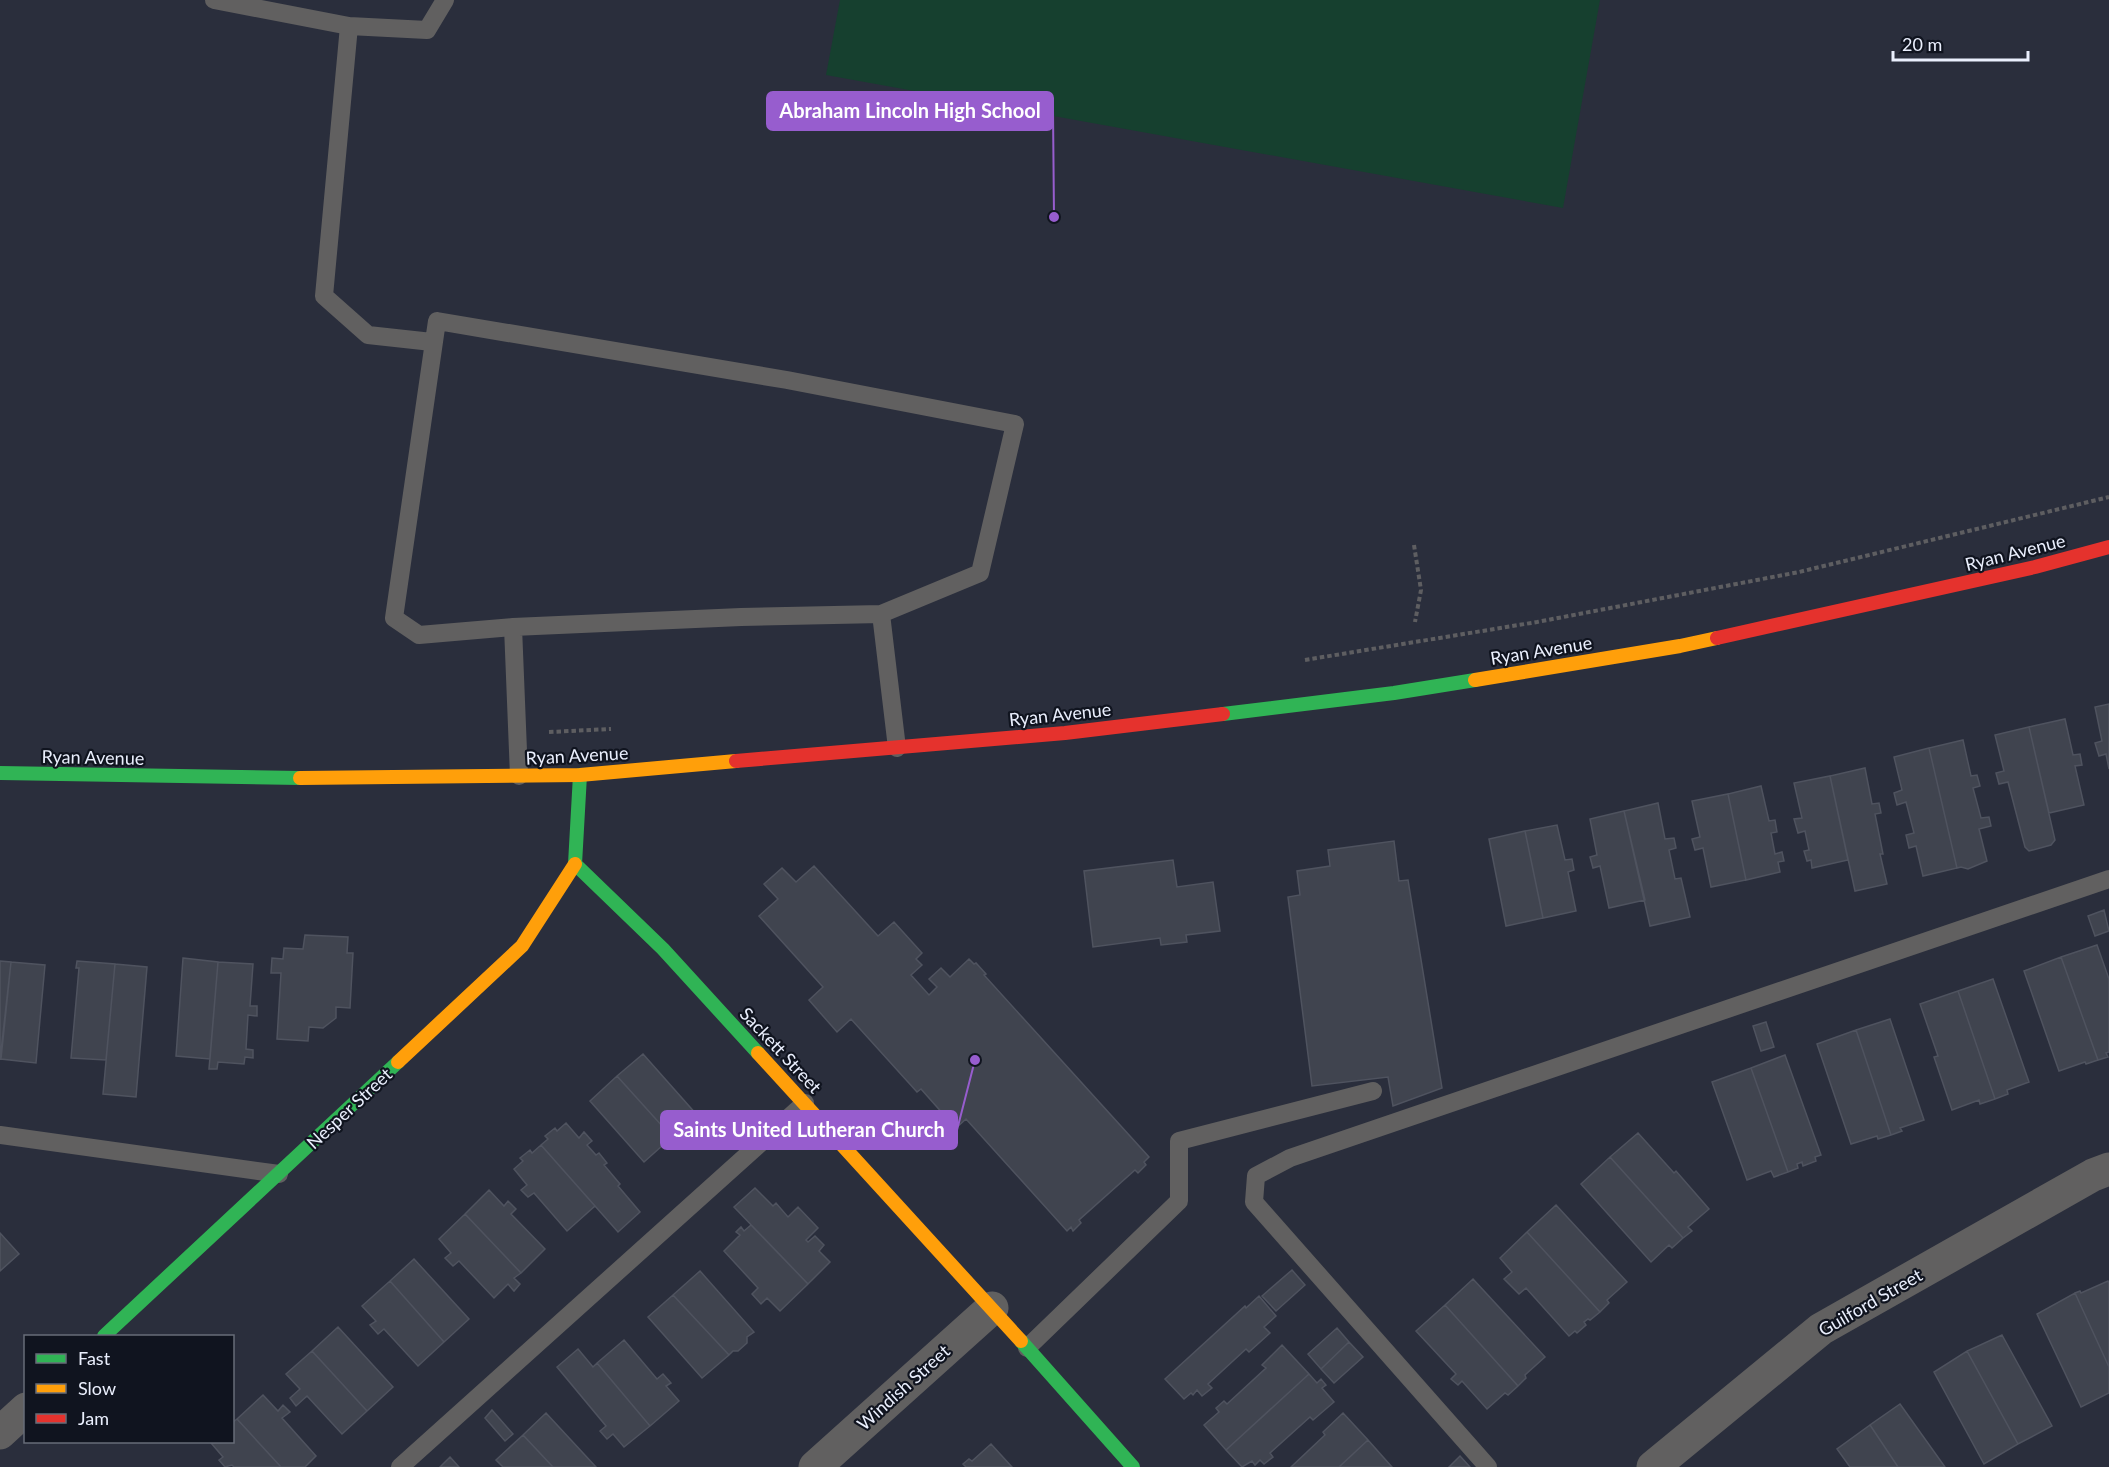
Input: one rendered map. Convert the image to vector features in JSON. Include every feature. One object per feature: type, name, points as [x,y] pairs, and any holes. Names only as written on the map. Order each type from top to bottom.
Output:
[{"type":"street","name":"Ryan Avenue","points":[[0,773],[330,779],[580,775],[1065,733],[1394,693],[1680,646],[2035,567],[2109,547]]},
{"type":"street","points":[[574,864],[580,775]]},
{"type":"street","name":"Sackett Street","points":[[574,864],[663,949],[992,1308],[1133,1467]]},
{"type":"street","name":"Nesper Street","points":[[105,1335],[522,946],[574,864]]},
{"type":"street","name":"Guilford Street","points":[[1653,1467],[1821,1329],[2093,1175],[2109,1169]]},
{"type":"street","name":"Windish Street","points":[[815,1467],[992,1308]]},
{"type":"street","points":[[0,1433],[24,1411]]},
{"type":"lane","points":[[214,0],[349,26],[427,30],[445,0]]},
{"type":"lane","points":[[349,26],[324,296],[368,335],[432,342]]},
{"type":"lane","points":[[437,321],[788,380],[1015,424],[980,573],[881,614],[741,617],[513,627],[419,635],[394,618],[432,342],[437,321]]},
{"type":"lane","points":[[881,614],[897,748]]},
{"type":"lane","points":[[513,627],[519,776]]},
{"type":"lane","points":[[1488,1467],[1254,1203],[1256,1176],[1290,1158],[2109,879]]},
{"type":"lane","points":[[1027,1348],[1179,1201],[1179,1141],[1373,1091]]},
{"type":"lane","points":[[400,1467],[805,1103]]},
{"type":"lane","points":[[0,1135],[279,1174]]},
{"type":"path","points":[[1297,661],[1537,622],[1799,572],[2109,497]]},
{"type":"path","points":[[1414,545],[1421,590],[1414,622]]},
{"type":"path","points":[[518,734],[614,729]]},
{"type":"green space","points":[[840,0],[1600,0],[1563,208],[826,75]]},
{"type":"building","points":[[2109,704],[2109,769],[2106,754],[2099,756],[2095,743],[2102,741],[2095,707]]},
{"type":"building","points":[[2065,719],[2073,755],[2080,754],[2082,765],[2075,766],[2084,805],[2049,813],[2029,727]]},
{"type":"building","points":[[2029,727],[2055,840],[2051,845],[2029,851],[2025,847],[2008,782],[1999,784],[1996,773],[2004,771],[1995,735]]},
{"type":"building","points":[[1963,740],[1971,776],[1977,775],[1980,786],[1973,788],[1981,818],[1989,817],[1991,826],[1979,829],[1987,861],[1968,869],[1957,868],[1929,748]]},
{"type":"building","points":[[1929,748],[1957,868],[1923,876],[1916,846],[1909,848],[1906,835],[1914,833],[1906,802],[1897,805],[1894,793],[1902,790],[1894,757]]},
{"type":"building","points":[[1865,768],[1872,804],[1879,803],[1881,813],[1875,814],[1883,854],[1880,854],[1887,884],[1855,891],[1830,776]]},
{"type":"building","points":[[1830,776],[1848,860],[1812,868],[1811,860],[1807,861],[1804,851],[1809,850],[1805,831],[1798,833],[1794,819],[1802,818],[1794,783]]},
{"type":"building","points":[[1761,786],[1769,821],[1775,820],[1777,832],[1771,833],[1775,854],[1782,852],[1784,861],[1778,862],[1780,872],[1746,880],[1728,794]]},
{"type":"building","points":[[1728,794],[1746,880],[1711,887],[1703,848],[1695,850],[1692,839],[1700,837],[1692,801]]},
{"type":"building","points":[[1658,803],[1665,839],[1674,838],[1676,848],[1669,850],[1675,879],[1681,878],[1690,917],[1650,926],[1624,811]]},
{"type":"building","points":[[1624,811],[1645,900],[1609,908],[1600,866],[1593,868],[1590,857],[1597,855],[1590,819]]},
{"type":"building","points":[[1557,825],[1565,860],[1572,859],[1574,870],[1568,872],[1576,911],[1543,918],[1525,831]]},
{"type":"building","points":[[1525,831],[1543,918],[1506,926],[1489,839]]},
{"type":"building","points":[[1394,841],[1399,881],[1408,880],[1442,1088],[1393,1106],[1388,1077],[1312,1086],[1288,897],[1300,895],[1297,871],[1330,866],[1328,850]]},
{"type":"building","points":[[1173,860],[1177,887],[1213,882],[1220,931],[1186,935],[1187,942],[1161,945],[1160,938],[1093,947],[1084,871]]},
{"type":"building","points":[[814,866],[878,936],[894,922],[922,953],[916,959],[922,965],[911,975],[929,995],[937,987],[929,979],[941,968],[950,977],[969,959],[974,964],[976,963],[986,974],[984,975],[1149,1157],[1144,1162],[1146,1165],[1138,1173],[1135,1170],[1079,1220],[1081,1223],[1073,1231],[1071,1227],[1067,1231],[966,1119],[945,1138],[934,1125],[944,1115],[921,1089],[917,1092],[851,1019],[837,1032],[809,1000],[823,987],[759,916],[778,899],[764,884],[782,868],[796,882]]},
{"type":"building","points":[[2104,910],[2109,931],[2095,936],[2088,916]]},
{"type":"building","points":[[305,935],[348,937],[347,953],[353,953],[350,1008],[336,1007],[336,1018],[323,1028],[309,1027],[308,1041],[277,1039],[281,973],[271,973],[272,958],[283,959],[284,948],[303,949]]},
{"type":"building","points":[[2097,945],[2109,979],[2109,1052],[2106,1053],[2108,1057],[2098,1060],[2061,957]]},
{"type":"building","points":[[2061,957],[2098,1060],[2059,1071],[2024,971]]},
{"type":"building","points":[[183,958],[218,962],[210,1059],[176,1056]]},
{"type":"building","points":[[0,961],[11,962],[0,1060]]},
{"type":"building","points":[[77,961],[115,964],[106,1060],[71,1058],[79,968],[76,968]]},
{"type":"building","points":[[11,962],[45,965],[36,1063],[1,1059]]},
{"type":"building","points":[[218,962],[253,964],[250,1006],[257,1006],[257,1016],[248,1015],[246,1049],[253,1050],[253,1058],[245,1057],[244,1064],[218,1062],[217,1069],[209,1069]]},
{"type":"building","points":[[115,964],[147,967],[136,1097],[103,1094]]},
{"type":"building","points":[[1993,979],[2029,1082],[2007,1090],[2008,1094],[1995,1099],[1958,991]]},
{"type":"building","points":[[1958,991],[1995,1099],[1980,1104],[1979,1100],[1952,1110],[1934,1057],[1938,1056],[1920,1004]]},
{"type":"building","points":[[1890,1019],[1924,1120],[1900,1128],[1902,1131],[1891,1135],[1856,1030]]},
{"type":"building","points":[[1766,1022],[1774,1047],[1761,1051],[1753,1026]]},
{"type":"building","points":[[1856,1030],[1891,1135],[1878,1139],[1877,1136],[1851,1144],[1817,1044]]},
{"type":"building","points":[[643,1054],[697,1115],[672,1137],[617,1076]]},
{"type":"building","points":[[1785,1055],[1821,1155],[1815,1157],[1816,1161],[1803,1166],[1802,1162],[1797,1164],[1798,1168],[1788,1172],[1751,1068]]},
{"type":"building","points":[[1751,1068],[1788,1172],[1774,1177],[1771,1171],[1747,1180],[1712,1082]]},
{"type":"building","points":[[617,1076],[672,1137],[644,1162],[590,1101]]},
{"type":"building","points":[[566,1123],[579,1138],[584,1132],[592,1141],[587,1145],[596,1155],[599,1153],[607,1163],[604,1165],[620,1184],[618,1186],[640,1212],[618,1232],[541,1145],[548,1139],[545,1136],[555,1128],[557,1131]]},
{"type":"building","points":[[1638,1133],[1674,1173],[1676,1171],[1709,1209],[1688,1227],[1692,1231],[1683,1238],[1610,1157]]},
{"type":"building","points":[[541,1145],[595,1206],[567,1231],[534,1193],[528,1197],[521,1190],[527,1185],[514,1169],[523,1161],[520,1158],[530,1150],[532,1153]]},
{"type":"building","points":[[1610,1157],[1683,1238],[1672,1248],[1669,1245],[1651,1262],[1581,1184]]},
{"type":"building","points":[[755,1188],[773,1206],[776,1203],[788,1217],[798,1207],[818,1228],[806,1240],[808,1242],[815,1236],[824,1245],[819,1251],[830,1262],[808,1284],[734,1207]]},
{"type":"building","points":[[489,1190],[504,1206],[508,1201],[516,1209],[511,1214],[545,1249],[521,1273],[465,1214]]},
{"type":"building","points":[[1556,1205],[1627,1282],[1607,1300],[1609,1303],[1600,1312],[1527,1232]]},
{"type":"building","points":[[465,1214],[521,1273],[514,1278],[520,1284],[514,1291],[508,1284],[494,1298],[459,1261],[453,1266],[445,1258],[451,1253],[439,1239]]},
{"type":"building","points":[[751,1225],[808,1284],[780,1311],[767,1298],[761,1304],[752,1294],[758,1288],[724,1251],[740,1235],[736,1232],[741,1227],[744,1231]]},
{"type":"building","points":[[1527,1232],[1600,1312],[1584,1322],[1586,1325],[1577,1333],[1575,1331],[1569,1336],[1526,1288],[1519,1294],[1504,1279],[1512,1272],[1500,1258]]},
{"type":"building","points":[[0,1233],[19,1254],[0,1271]]},
{"type":"building","points":[[414,1259],[469,1319],[444,1342],[390,1281]]},
{"type":"building","points":[[1292,1270],[1305,1285],[1276,1311],[1262,1296]]},
{"type":"building","points":[[700,1271],[754,1332],[747,1337],[747,1343],[729,1355],[673,1295]]},
{"type":"building","points":[[1473,1279],[1545,1357],[1525,1375],[1526,1378],[1518,1386],[1445,1305]]},
{"type":"building","points":[[390,1281],[444,1342],[418,1366],[384,1329],[378,1334],[370,1325],[376,1321],[362,1306]]},
{"type":"building","points":[[2108,1281],[2109,1367],[2075,1293],[2080,1291],[2081,1293]]},
{"type":"building","points":[[2075,1293],[2109,1367],[2109,1393],[2081,1407],[2037,1314]]},
{"type":"building","points":[[673,1295],[729,1355],[702,1378],[648,1317]]},
{"type":"building","points":[[1259,1296],[1276,1316],[1264,1327],[1270,1333],[1249,1352],[1246,1349],[1208,1384],[1212,1388],[1202,1396],[1197,1390],[1193,1395],[1191,1393],[1184,1399],[1165,1379]]},
{"type":"building","points":[[1445,1305],[1518,1386],[1508,1395],[1505,1393],[1487,1409],[1462,1381],[1458,1385],[1451,1379],[1456,1374],[1416,1331]]},
{"type":"building","points":[[338,1327],[393,1387],[367,1411],[312,1351]]},
{"type":"building","points":[[1337,1328],[1349,1342],[1321,1369],[1308,1354]]},
{"type":"building","points":[[2002,1335],[2052,1426],[2018,1444],[1967,1351]]},
{"type":"building","points":[[624,1340],[657,1379],[663,1374],[671,1383],[666,1386],[679,1401],[650,1426],[597,1363]]},
{"type":"building","points":[[1349,1342],[1363,1357],[1334,1383],[1321,1369]]},
{"type":"building","points":[[1282,1345],[1309,1374],[1226,1450],[1204,1425],[1219,1412],[1216,1408],[1224,1401],[1227,1404],[1266,1368],[1262,1365]]},
{"type":"building","points":[[578,1349],[593,1367],[597,1363],[650,1426],[624,1447],[613,1434],[607,1439],[600,1431],[606,1426],[557,1367]]},
{"type":"building","points":[[312,1351],[367,1411],[342,1434],[307,1396],[296,1406],[290,1398],[300,1389],[286,1374]]},
{"type":"building","points":[[1967,1351],[2018,1444],[1984,1464],[1934,1372]]},
{"type":"building","points":[[1309,1374],[1317,1383],[1321,1379],[1326,1385],[1322,1388],[1334,1402],[1313,1420],[1310,1417],[1270,1453],[1273,1457],[1264,1464],[1260,1460],[1255,1465],[1252,1461],[1242,1467],[1226,1450]]},
{"type":"building","points":[[263,1395],[278,1411],[283,1405],[290,1412],[282,1418],[316,1456],[305,1467],[281,1467],[237,1419]]},
{"type":"building","points":[[1900,1404],[1945,1467],[1898,1467],[1870,1425]]},
{"type":"building","points":[[492,1410],[513,1434],[505,1441],[485,1418]]},
{"type":"building","points":[[546,1413],[596,1467],[553,1467],[523,1435]]},
{"type":"building","points":[[1343,1413],[1368,1440],[1339,1467],[1291,1467],[1325,1435],[1323,1432]]},
{"type":"building","points":[[237,1419],[281,1467],[234,1467],[232,1465],[225,1467],[219,1460],[223,1457],[211,1443],[234,1443],[234,1421]]},
{"type":"building","points":[[1870,1425],[1898,1467],[1850,1467],[1837,1449]]},
{"type":"building","points":[[523,1435],[553,1467],[503,1467],[496,1460]]},
{"type":"building","points":[[1368,1440],[1392,1467],[1339,1467]]},
{"type":"building","points":[[991,1444],[1012,1467],[966,1467],[963,1464],[969,1459],[972,1461]]},
{"type":"building","points":[[1460,1456],[1470,1467],[1449,1467]]},
{"type":"building","points":[[450,1457],[459,1467],[440,1467]]},
{"type":"traffic: fast","points":[[1223,714],[1394,693],[1475,680]]},
{"type":"traffic: fast","points":[[0,773],[300,778]]},
{"type":"traffic: fast","points":[[580,775],[575,864],[663,949],[758,1053]]},
{"type":"traffic: fast","points":[[105,1335],[398,1062]]},
{"type":"traffic: fast","points":[[1021,1341],[1133,1467]]},
{"type":"traffic: slow","points":[[1475,680],[1717,638]]},
{"type":"traffic: slow","points":[[300,778],[580,775],[736,761]]},
{"type":"traffic: slow","points":[[398,1062],[522,946],[575,864]]},
{"type":"traffic: slow","points":[[758,1053],[1021,1341]]},
{"type":"traffic: jam","points":[[1717,638],[2035,567],[2109,547]]},
{"type":"traffic: jam","points":[[736,761],[1065,733],[1223,714]]},
{"type":"place","name":"Abraham Lincoln High School","points":[[1054,217]]},
{"type":"place","name":"Saints United Lutheran Church","points":[[975,1060]]}]
